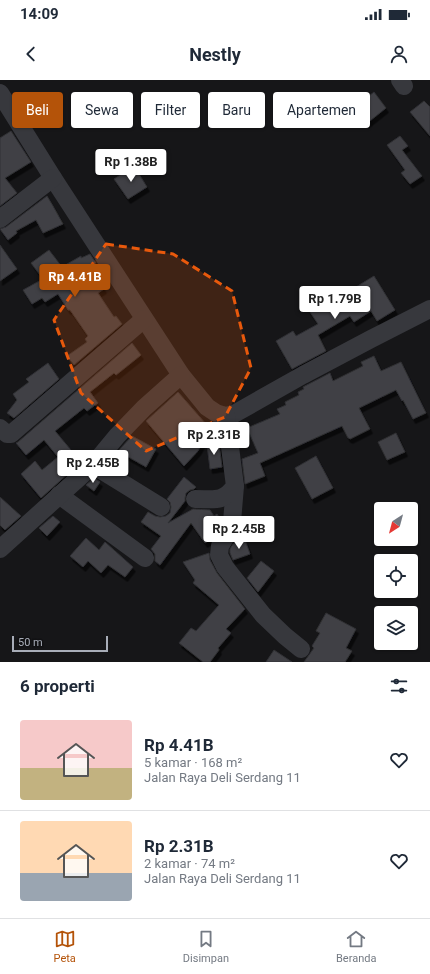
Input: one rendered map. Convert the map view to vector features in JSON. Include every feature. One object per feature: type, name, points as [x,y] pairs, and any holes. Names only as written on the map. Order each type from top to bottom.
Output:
[{"type":"street","points":[[0,93],[53,178],[181,375],[207,407],[216,413],[226,416],[234,414],[364,342],[430,309]]},
{"type":"street","points":[[0,219],[53,178]]},
{"type":"street","points":[[0,428],[7,434],[11,434],[144,319]]},
{"type":"street","points":[[0,550],[93,465],[117,436],[144,408],[181,375]]},
{"type":"street","points":[[226,416],[235,486],[232,522],[229,531],[220,546],[219,555],[225,567],[263,615],[301,649]]},
{"type":"street","points":[[93,465],[161,507]]},
{"type":"street","points":[[195,499],[222,498],[230,493],[235,486]]},
{"type":"street","points":[[59,495],[145,558]]},
{"type":"highlighted area","points":[[106,244],[173,254],[232,291],[251,368],[225,417],[146,451],[81,393],[54,320]]},
{"type":"building","points":[[374,92],[386,108],[370,121],[370,95]]},
{"type":"building","points":[[424,101],[430,107],[430,136],[410,112]]},
{"type":"building","points":[[11,131],[31,162],[5,178],[17,193],[0,206],[0,138]]},
{"type":"building","points":[[400,136],[408,146],[402,150],[422,176],[410,184],[401,173],[405,170],[387,145]]},
{"type":"building","points":[[134,166],[147,187],[128,199],[114,179]]},
{"type":"building","points":[[47,196],[63,224],[43,233],[36,220],[16,231],[17,233],[8,240],[0,229],[6,227]]},
{"type":"building","points":[[0,245],[17,269],[0,281]]},
{"type":"building","points":[[49,250],[62,267],[81,256],[81,258],[90,254],[96,263],[90,266],[104,289],[98,293],[114,317],[116,316],[122,324],[74,365],[67,356],[87,342],[85,339],[88,336],[58,294],[45,302],[42,298],[32,304],[23,290],[43,279],[31,263]]},
{"type":"building","points":[[374,276],[395,310],[377,321],[371,311],[354,322],[350,316],[318,335],[326,351],[292,369],[276,341],[293,331],[296,336],[318,324],[308,309],[321,300],[331,294],[337,303],[358,290],[356,287]]},
{"type":"building","points":[[132,343],[141,355],[116,375],[114,373],[90,392],[98,403],[87,411],[84,408],[55,431],[81,462],[41,498],[21,474],[35,461],[42,470],[58,457],[44,440],[26,455],[16,443]]},
{"type":"building","points":[[374,356],[381,371],[401,362],[426,413],[413,419],[396,390],[359,408],[370,429],[350,439],[342,426],[260,463],[265,476],[245,484],[242,459],[258,453],[247,428],[280,414],[277,409],[286,405],[285,402],[299,395],[298,392],[304,389],[303,387],[330,373],[333,381],[363,366],[361,362]]},
{"type":"building","points":[[48,363],[59,379],[14,418],[7,413],[17,400],[13,394],[29,382],[26,379]]},
{"type":"building","points":[[178,392],[206,424],[211,427],[198,451],[184,466],[146,421]]},
{"type":"building","points":[[396,433],[405,452],[387,460],[378,442]]},
{"type":"building","points":[[132,436],[156,449],[146,467],[118,451]]},
{"type":"building","points":[[219,444],[222,467],[210,469],[207,445]]},
{"type":"building","points":[[316,456],[333,488],[312,499],[295,468]]},
{"type":"building","points":[[184,477],[196,487],[186,493],[185,501],[168,523],[193,509],[210,510],[214,516],[217,514],[221,520],[213,538],[205,543],[191,523],[160,565],[155,561],[155,554],[151,549],[161,536],[141,522],[148,512],[160,517],[166,516],[170,513],[170,502],[167,499]]},
{"type":"building","points":[[94,478],[100,482],[94,491],[86,485]]},
{"type":"building","points":[[0,497],[21,516],[5,530],[0,525]]},
{"type":"building","points":[[53,516],[60,522],[47,536],[39,528]]},
{"type":"building","points":[[86,538],[99,550],[105,542],[133,567],[125,577],[108,565],[101,573],[88,561],[83,567],[70,556]]},
{"type":"building","points":[[245,540],[250,554],[233,560],[230,549],[233,544]]},
{"type":"building","points":[[209,553],[210,560],[217,573],[245,609],[226,629],[231,633],[218,648],[219,650],[210,662],[203,662],[179,643],[191,628],[196,631],[219,605],[193,583],[195,580],[183,562]]},
{"type":"building","points":[[261,561],[274,571],[258,592],[247,578]]},
{"type":"building","points":[[326,613],[356,629],[346,648],[352,651],[345,662],[304,662],[314,648],[312,646],[320,633],[316,631]]},
{"type":"building","points":[[274,650],[292,662],[266,662]]}]
